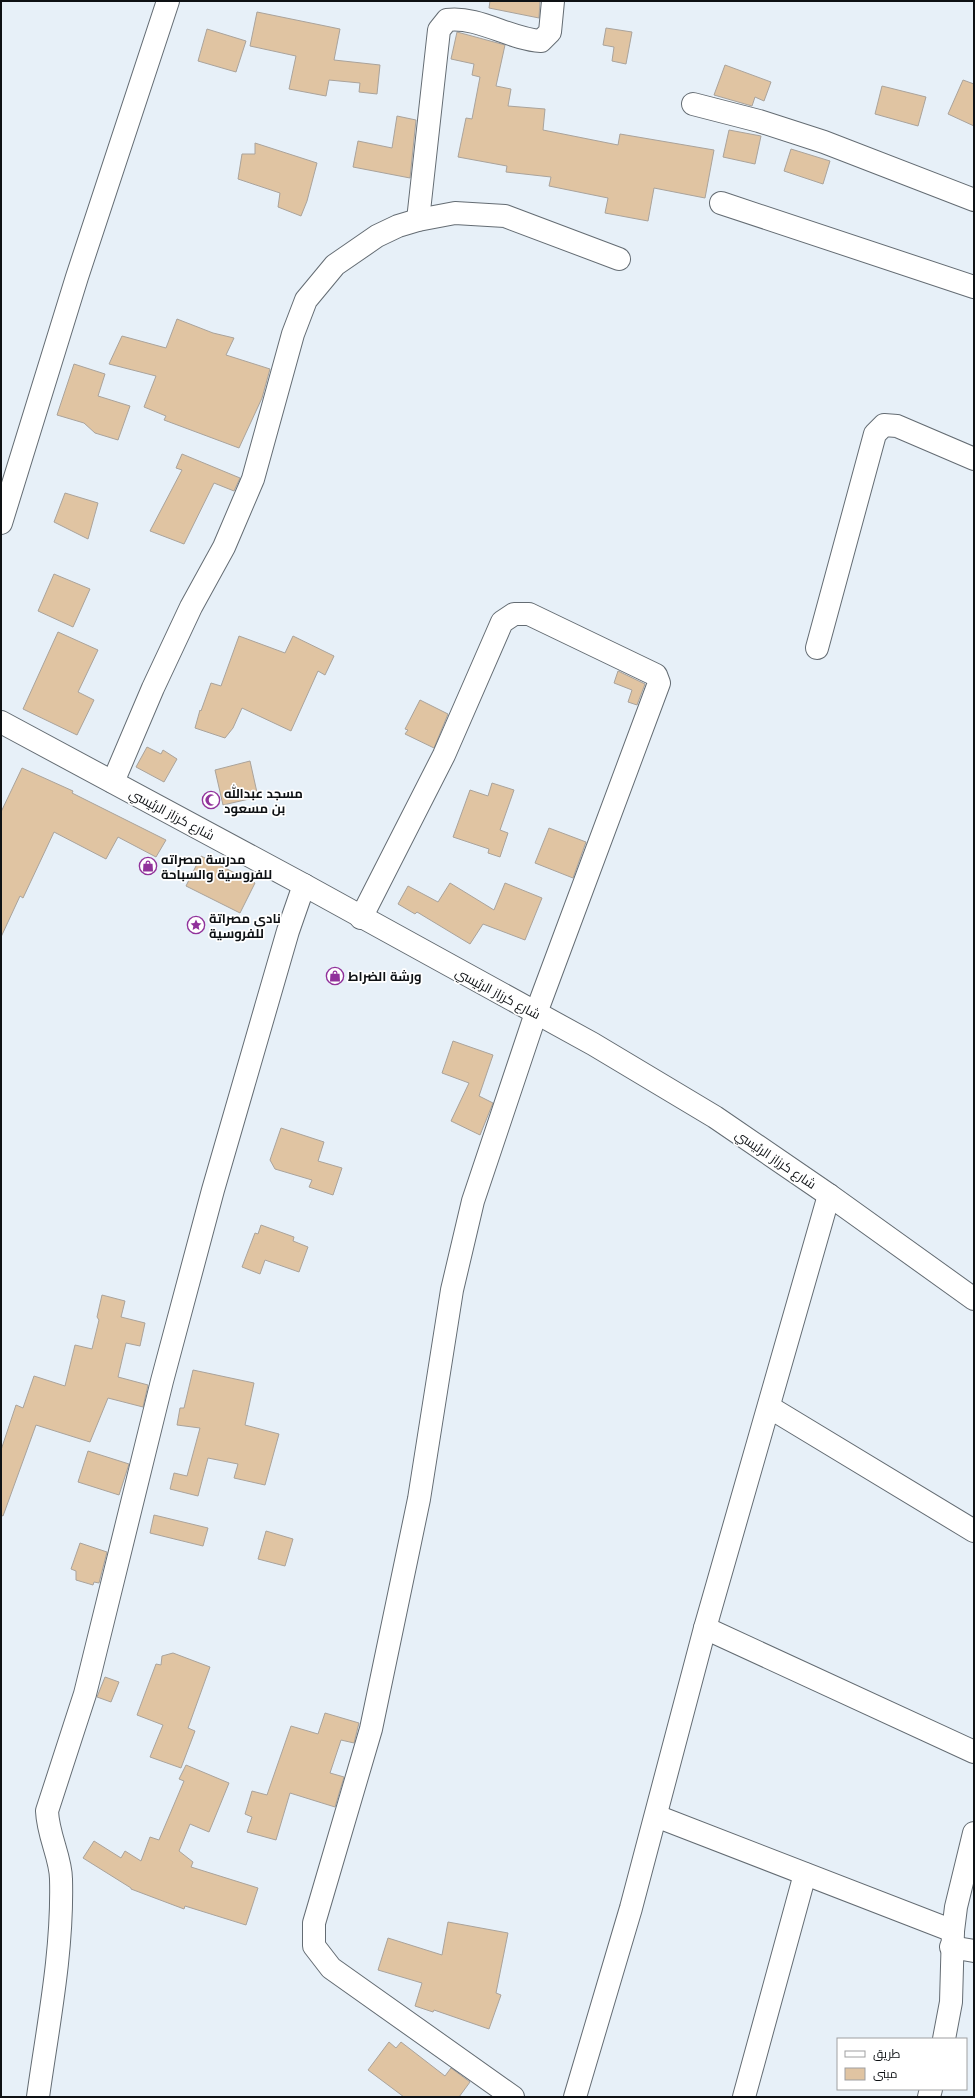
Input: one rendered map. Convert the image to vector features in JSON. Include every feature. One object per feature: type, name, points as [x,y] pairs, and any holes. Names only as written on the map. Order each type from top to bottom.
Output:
[{"type":"street","points":[[1,523],[77,277],[168,1]]},
{"type":"street","points":[[418,220],[439,30],[447,20],[456,19],[467,21],[527,40],[540,41],[550,32],[553,1]]},
{"type":"street","points":[[693,104],[824,142],[974,200]]},
{"type":"street","points":[[721,202],[974,287]]},
{"type":"street","points":[[113,782],[153,688],[191,607],[224,548],[253,479],[293,334],[306,300],[335,265],[377,236],[398,226],[418,220],[455,213],[505,216],[618,260]]},
{"type":"street","points":[[817,648],[875,434],[884,426],[897,426],[974,459]]},
{"type":"street","points":[[361,918],[444,755],[502,622],[514,614],[529,614],[656,675],[659,683],[645,725],[536,1013],[473,1201],[452,1290],[419,1499],[371,1729],[314,1923],[314,1946],[331,1968],[513,2097]]},
{"type":"street","name":"شارع كرزاز الرئيسي","points":[[1,722],[304,885],[361,918],[593,1044],[715,1117],[829,1195],[974,1299]]},
{"type":"street","points":[[38,2097],[61,1921],[61,1877],[48,1828],[47,1811],[85,1694],[162,1381],[213,1190],[288,931],[304,885]]},
{"type":"street","points":[[575,2097],[631,1908],[705,1628],[770,1407],[829,1195]]},
{"type":"street","points":[[770,1407],[974,1531]]},
{"type":"street","points":[[705,1628],[974,1752]]},
{"type":"street","points":[[656,1816],[805,1874],[952,1939],[974,1951]]},
{"type":"street","points":[[944,2038],[951,2002],[953,1974],[952,1939],[956,1907],[974,1833]]},
{"type":"street","points":[[744,2097],[805,1874]]},
{"type":"building","points":[[490,1],[540,1],[539,18],[489,8]]},
{"type":"building","points":[[257,12],[340,29],[334,60],[380,65],[377,94],[359,92],[360,83],[329,80],[326,96],[289,89],[296,56],[250,46]]},
{"type":"building","points":[[606,28],[632,32],[626,64],[612,61],[614,47],[603,45]]},
{"type":"building","points":[[207,29],[246,41],[236,72],[198,61]]},
{"type":"building","points":[[457,32],[505,45],[496,86],[511,89],[508,106],[545,109],[543,130],[618,145],[620,134],[714,150],[705,198],[654,188],[648,221],[605,213],[608,198],[549,186],[551,177],[506,172],[507,166],[458,157],[466,118],[472,119],[480,77],[472,75],[474,64],[451,59]]},
{"type":"building","points":[[725,65],[771,82],[764,101],[755,97],[752,106],[714,95]]},
{"type":"building","points":[[963,80],[974,84],[974,126],[948,114]]},
{"type":"building","points":[[882,86],[926,97],[918,126],[875,114]]},
{"type":"building","points":[[397,116],[416,120],[410,178],[353,167],[358,141],[392,148]]},
{"type":"building","points":[[729,130],[761,136],[755,164],[723,157]]},
{"type":"building","points":[[255,143],[317,163],[307,201],[301,216],[278,207],[280,193],[238,179],[242,154],[255,154]]},
{"type":"building","points":[[791,149],[830,161],[823,184],[784,171]]},
{"type":"building","points":[[177,319],[213,333],[234,338],[226,355],[270,369],[262,398],[239,448],[164,420],[166,416],[144,407],[156,376],[109,364],[122,336],[166,348]]},
{"type":"building","points":[[74,364],[105,374],[98,396],[130,406],[118,440],[95,433],[84,423],[57,415]]},
{"type":"building","points":[[182,454],[240,478],[234,491],[214,483],[184,544],[150,531],[182,470],[176,468]]},
{"type":"building","points":[[65,493],[98,503],[88,539],[54,522]]},
{"type":"building","points":[[54,574],[90,589],[73,627],[38,611]]},
{"type":"building","points":[[58,632],[98,650],[78,692],[94,700],[77,735],[23,709]]},
{"type":"building","points":[[239,636],[285,653],[293,636],[334,656],[325,675],[318,671],[291,731],[242,708],[233,728],[225,738],[195,728],[200,710],[201,711],[211,683],[221,686]]},
{"type":"building","points":[[618,671],[645,684],[637,705],[628,702],[632,690],[614,683]]},
{"type":"building","points":[[420,700],[448,714],[434,748],[405,734],[408,730],[405,729]]},
{"type":"building","points":[[147,747],[161,754],[163,750],[177,759],[164,782],[136,767]]},
{"type":"building","points":[[250,761],[258,797],[223,805],[215,770]]},
{"type":"building","points":[[22,768],[73,791],[72,793],[166,840],[156,857],[118,837],[106,859],[54,832],[23,898],[20,896],[1,937],[1,812]]},
{"type":"building","points":[[492,783],[514,790],[500,830],[508,833],[500,857],[488,853],[489,849],[453,837],[470,790],[488,796]]},
{"type":"building","points":[[549,828],[586,842],[573,878],[535,863]]},
{"type":"building","points":[[201,856],[255,883],[240,913],[186,886]]},
{"type":"building","points":[[450,883],[494,910],[505,883],[542,898],[525,940],[483,924],[470,944],[417,912],[415,914],[398,904],[408,886],[438,902]]},
{"type":"building","points":[[453,1041],[493,1055],[479,1096],[493,1103],[480,1135],[451,1121],[469,1083],[442,1073]]},
{"type":"building","points":[[281,1128],[324,1142],[318,1161],[342,1168],[333,1195],[309,1187],[312,1180],[275,1169],[270,1160]]},
{"type":"building","points":[[261,1225],[294,1237],[293,1241],[308,1247],[299,1272],[265,1260],[260,1274],[242,1267],[255,1233],[258,1234]]},
{"type":"building","points":[[102,1295],[125,1301],[121,1317],[145,1323],[140,1346],[126,1343],[118,1377],[148,1385],[143,1407],[108,1398],[90,1442],[36,1425],[3,1516],[1,1515],[1,1450],[16,1405],[23,1408],[34,1376],[65,1386],[75,1345],[92,1349],[99,1320],[97,1317]]},
{"type":"building","points":[[193,1370],[254,1383],[245,1425],[279,1434],[265,1485],[234,1478],[238,1464],[208,1458],[198,1496],[170,1489],[174,1473],[187,1476],[200,1428],[177,1425],[180,1408],[184,1408]]},
{"type":"building","points":[[88,1451],[129,1464],[119,1495],[78,1482]]},
{"type":"building","points":[[154,1515],[208,1528],[203,1546],[150,1533]]},
{"type":"building","points":[[266,1531],[293,1539],[285,1566],[258,1559]]},
{"type":"building","points":[[80,1543],[107,1552],[99,1583],[94,1582],[93,1585],[76,1580],[76,1571],[71,1569]]},
{"type":"building","points":[[173,1653],[210,1667],[188,1728],[195,1731],[181,1768],[150,1757],[163,1725],[137,1715],[156,1664],[161,1665],[162,1656]]},
{"type":"building","points":[[105,1677],[119,1682],[111,1702],[97,1697]]},
{"type":"building","points":[[325,1713],[359,1723],[354,1743],[341,1740],[330,1773],[344,1777],[335,1807],[290,1793],[276,1840],[247,1832],[252,1817],[245,1814],[252,1791],[267,1795],[291,1726],[318,1734]]},
{"type":"building","points":[[186,1765],[229,1783],[209,1832],[190,1824],[179,1851],[193,1862],[191,1867],[258,1888],[246,1925],[185,1906],[184,1909],[131,1889],[83,1858],[94,1841],[121,1858],[125,1851],[141,1861],[150,1837],[159,1840],[184,1781],[179,1779]]},
{"type":"building","points":[[448,1922],[508,1933],[496,1993],[501,1995],[489,2029],[434,2010],[433,2012],[415,2006],[422,1983],[378,1970],[388,1938],[442,1955]]},
{"type":"building","points":[[389,2042],[396,2048],[401,2042],[445,2076],[451,2068],[470,2082],[459,2097],[404,2097],[368,2070]]},
{"type":"place","name":"مسجد عبدالله بن مسعود","points":[[211,800]]},
{"type":"place","name":"مدرسة مصراته للفروسية والسباحة","points":[[148,866]]},
{"type":"place","name":"نادي مصراتة للفروسية","points":[[196,925]]},
{"type":"place","name":"ورشة الضراط","points":[[335,976]]}]
